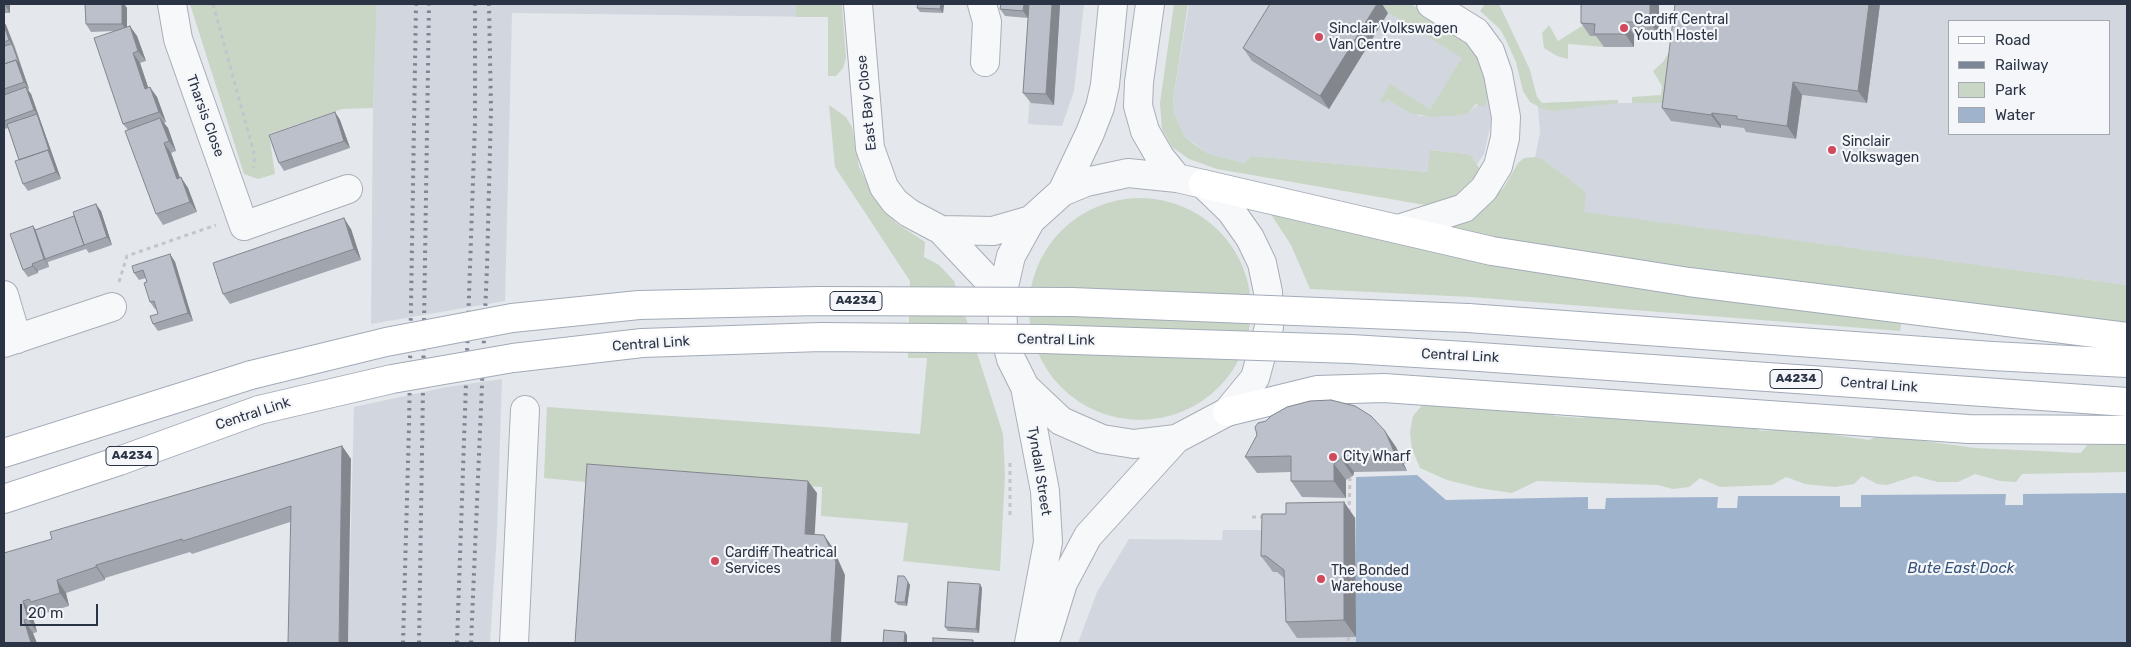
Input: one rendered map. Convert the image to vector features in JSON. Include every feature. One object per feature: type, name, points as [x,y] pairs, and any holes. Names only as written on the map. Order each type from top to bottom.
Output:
[{"type":"main road","points":[[1203,184],[1492,251],[1689,282],[2127,337]]},
{"type":"main road","name":"A4234","points":[[4,453],[251,375],[386,342],[512,318],[639,305],[819,301],[1072,302],[1468,318],[1992,356],[2127,363]]},
{"type":"main road","name":"Central Link","points":[[4,499],[119,461],[260,410],[392,379],[513,358],[642,343],[821,337],[1044,339],[1351,349],[2127,402]]},
{"type":"main road","points":[[1227,412],[1317,390],[1384,388],[1968,429],[2127,430]]},
{"type":"street","name":"Tharsis Close","points":[[172,4],[178,39],[240,214]]},
{"type":"street","name":"East Bay Close","points":[[858,4],[870,148],[876,170],[884,187],[895,202],[908,214],[941,230],[1002,295]]},
{"type":"street","points":[[982,4],[987,22],[985,62]]},
{"type":"street","points":[[1062,192],[1100,107],[1105,84],[1113,4]]},
{"type":"street","points":[[1150,4],[1139,82],[1138,106],[1145,131],[1160,158],[1177,178]]},
{"type":"street","points":[[1398,229],[1464,208],[1484,189],[1498,166],[1505,138],[1506,117],[1498,74],[1490,51],[1476,32],[1431,4]]},
{"type":"street","points":[[1045,643],[1063,583],[1088,536],[1176,439],[1227,412],[1255,378],[1269,327],[1268,292],[1262,263],[1250,238],[1231,211],[1203,184],[1177,178],[1128,173],[1086,182],[1062,192],[1031,220],[1011,256],[1002,295],[1002,328],[1011,359],[1025,387],[1061,421],[1102,439],[1134,444],[1176,439]]},
{"type":"street","points":[[240,214],[348,189]]},
{"type":"street","name":"East Bay Close","points":[[941,230],[992,231],[1031,220]]},
{"type":"street","points":[[4,296],[10,341],[112,307]]},
{"type":"street","name":"Tyndall Street","points":[[1025,387],[1047,509],[1046,561],[1029,643]]},
{"type":"street","points":[[514,643],[525,410]]},
{"type":"path","points":[[112,307],[127,256],[240,214],[252,177],[255,157],[213,4]]},
{"type":"path","points":[[1010,452],[1010,515]]},
{"type":"path","points":[[1403,462],[1409,462]]},
{"type":"path","points":[[1340,516],[1350,517],[1350,478]]},
{"type":"path","points":[[1252,517],[1272,517]]},
{"type":"path","points":[[1348,637],[1348,643]]},
{"type":"shaded area","points":[[377,4],[827,4],[828,17],[512,13],[505,301],[371,324],[373,108]]},
{"type":"shaded area","points":[[1036,4],[1084,4],[1074,91],[1062,126],[1028,124]]},
{"type":"shaded area","points":[[1189,4],[1374,4],[1463,58],[1430,109],[1390,85],[1387,99],[1420,116],[1469,112],[1489,95],[1491,123],[1484,154],[1477,164],[1472,156],[1466,154],[1431,150],[1429,172],[1252,156],[1244,163],[1209,154],[1185,137],[1174,113],[1173,100]]},
{"type":"shaded area","name":"Sinclair Volkswagen","points":[[1679,4],[2127,4],[2127,285],[1526,205],[1540,132],[1537,97],[1542,103],[1618,100],[1618,103],[1667,103]]},
{"type":"shaded area","points":[[502,379],[497,531],[490,643],[348,643],[354,407],[447,387]]},
{"type":"shaded area","points":[[1359,517],[1361,643],[1078,643],[1097,592],[1129,539],[1222,540],[1223,530],[1265,530],[1264,521]]},
{"type":"green space","points":[[190,4],[377,4],[373,108],[342,109],[269,134],[275,174],[258,179],[244,174]]},
{"type":"green space","points":[[796,4],[842,4],[846,58],[843,68],[836,76],[828,76],[828,17],[796,17]]},
{"type":"green space","points":[[1174,4],[1188,4],[1173,100],[1174,113],[1185,137],[1209,154],[1244,163],[1252,156],[1428,172],[1430,150],[1466,154],[1472,156],[1479,168],[1480,174],[1474,187],[1446,201],[1425,205],[1217,169],[1189,159],[1172,147],[1162,129],[1160,103]]},
{"type":"green space","points":[[1374,4],[1411,4],[1467,39],[1487,68],[1489,95],[1484,107],[1476,104],[1469,112],[1462,115],[1432,117],[1410,113],[1387,99],[1384,104],[1380,101],[1390,84],[1430,109],[1462,58]]},
{"type":"green space","points":[[1485,4],[1499,4],[1530,70],[1537,97],[1542,103],[1618,100],[1618,103],[1554,111],[1543,109],[1530,102],[1523,91],[1516,62],[1500,29],[1480,11]]},
{"type":"green space","points":[[1590,21],[1604,37],[1604,47],[1568,44],[1568,59],[1557,56],[1544,48],[1542,33],[1549,25],[1558,41]]},
{"type":"green space","points":[[1675,42],[1668,103],[1632,103],[1632,97],[1661,95],[1662,86],[1653,71],[1663,62]]},
{"type":"green space","points":[[829,105],[846,117],[852,127],[859,167],[878,203],[896,223],[925,242],[924,257],[939,265],[954,281],[1003,434],[1005,475],[1000,571],[903,561],[908,523],[821,516],[822,487],[588,472],[586,482],[544,478],[547,407],[920,434],[927,358],[908,358],[910,281],[835,167]]},
{"type":"green space","points":[[1535,157],[1542,159],[1586,192],[1584,212],[2127,285],[2127,324],[1568,253],[1452,228],[1451,223],[1493,199],[1504,187],[1518,163],[1524,158]]},
{"type":"green space","points":[[1129,198],[1151,198],[1183,206],[1202,216],[1219,230],[1233,247],[1243,266],[1249,287],[1251,309],[1249,331],[1243,352],[1233,371],[1219,388],[1202,402],[1183,412],[1151,420],[1129,420],[1097,412],[1078,402],[1054,380],[1037,352],[1029,320],[1029,298],[1037,266],[1047,247],[1069,223],[1097,206]]},
{"type":"green space","points":[[1270,213],[1902,319],[1900,331],[1470,297],[1310,289],[1291,245]]},
{"type":"green space","points":[[1424,403],[1530,407],[1555,416],[1582,418],[1596,413],[1736,420],[1761,431],[1780,430],[1796,425],[1812,424],[1834,435],[1869,440],[1883,434],[1901,433],[1917,440],[1975,448],[2081,453],[2087,445],[2127,442],[2127,472],[2022,474],[2016,482],[2000,481],[1975,474],[1958,482],[1938,482],[1915,476],[1887,485],[1877,484],[1862,476],[1854,484],[1835,487],[1805,484],[1786,477],[1772,485],[1720,487],[1700,478],[1689,487],[1673,489],[1658,485],[1537,481],[1512,493],[1479,488],[1447,480],[1420,468],[1412,449],[1410,432],[1413,416]]},
{"type":"water","name":"Bute East Dock","points":[[1417,475],[1446,500],[1588,497],[1588,509],[1605,509],[1606,498],[1718,497],[1717,508],[1737,508],[1738,496],[1840,496],[1840,507],[1861,507],[1861,495],[2006,494],[2005,505],[2023,505],[2023,494],[2127,493],[2127,643],[1356,643],[1356,477]]},
{"type":"building","points":[[85,4],[122,4],[122,24],[86,24]]},
{"type":"building","points":[[918,4],[941,4],[940,9],[917,8]]},
{"type":"building","points":[[1001,4],[1024,4],[1023,11],[1000,9]]},
{"type":"building","points":[[1029,4],[1052,4],[1046,94],[1023,93]]},
{"type":"building","points":[[1270,4],[1377,4],[1320,96],[1243,48]]},
{"type":"building","points":[[1581,4],[1650,4],[1650,22],[1625,22],[1625,34],[1594,34],[1595,24],[1581,23]]},
{"type":"building","points":[[1675,4],[1869,4],[1858,91],[1793,82],[1787,126],[1737,119],[1737,116],[1712,113],[1711,115],[1662,108]]},
{"type":"building","points":[[4,25],[9,40],[4,42]]},
{"type":"building","points":[[130,26],[138,51],[133,53],[145,89],[150,87],[159,112],[123,124],[94,38]]},
{"type":"building","points":[[12,44],[19,63],[16,60],[4,64],[4,46]]},
{"type":"building","points":[[16,60],[24,82],[4,89],[4,64]]},
{"type":"building","points":[[26,87],[34,110],[4,121],[4,95]]},
{"type":"building","points":[[335,112],[344,141],[279,163],[269,135]]},
{"type":"building","points":[[37,114],[50,153],[48,150],[19,160],[7,124]]},
{"type":"building","points":[[160,118],[169,141],[164,143],[177,179],[181,177],[190,202],[156,214],[125,131]]},
{"type":"building","points":[[48,150],[56,172],[23,184],[15,161]]},
{"type":"building","points":[[96,204],[107,237],[84,245],[73,212]]},
{"type":"building","points":[[74,216],[84,245],[45,259],[35,230]]},
{"type":"building","points":[[344,218],[354,249],[223,294],[213,263]]},
{"type":"building","points":[[33,226],[44,259],[23,270],[10,234]]},
{"type":"building","points":[[170,254],[188,313],[153,324],[150,316],[158,314],[154,301],[150,302],[144,283],[147,282],[143,270],[134,273],[132,266]]},
{"type":"building","name":"City Wharf","points":[[1331,400],[1355,406],[1371,416],[1385,431],[1395,454],[1342,456],[1334,464],[1334,481],[1291,481],[1291,456],[1245,457],[1257,435],[1255,427],[1258,423],[1266,421],[1287,407],[1310,401]]},
{"type":"building","points":[[342,446],[339,643],[288,643],[291,506],[183,541],[182,539],[96,565],[96,567],[57,580],[60,593],[31,602],[29,599],[23,601],[28,619],[24,620],[31,643],[4,643],[4,553],[52,539],[50,532]]},
{"type":"building","name":"Cardiff Theatrical Services","points":[[587,464],[808,481],[805,534],[824,535],[836,562],[831,643],[575,643]]},
{"type":"building","name":"The Bonded Warehouse","points":[[1344,502],[1344,620],[1286,622],[1284,570],[1266,556],[1261,556],[1262,514],[1286,514],[1286,503]]},
{"type":"building","points":[[898,576],[904,576],[908,582],[905,602],[895,602]]},
{"type":"building","points":[[948,582],[980,584],[976,629],[945,627]]},
{"type":"building","points":[[884,630],[905,632],[904,643],[883,643]]},
{"type":"building","points":[[933,638],[973,640],[973,643],[933,643]]},
{"type":"railway","points":[[403,643],[409,427],[416,4]]},
{"type":"railway","points":[[419,643],[429,4]]},
{"type":"railway","points":[[457,643],[475,123],[475,4]]},
{"type":"railway","points":[[471,643],[487,267],[491,109],[489,4]]},
{"type":"place","name":"Cardiff Central Youth Hostel","points":[[1624,28]]},
{"type":"place","name":"Sinclair Volkswagen Van Centre","points":[[1319,37]]},
{"type":"place","name":"Sinclair Volkswagen","points":[[1832,150]]},
{"type":"place","name":"City Wharf","points":[[1333,457]]},
{"type":"place","name":"Cardiff Theatrical Services","points":[[715,561]]},
{"type":"place","name":"The Bonded Warehouse","points":[[1321,579]]}]
